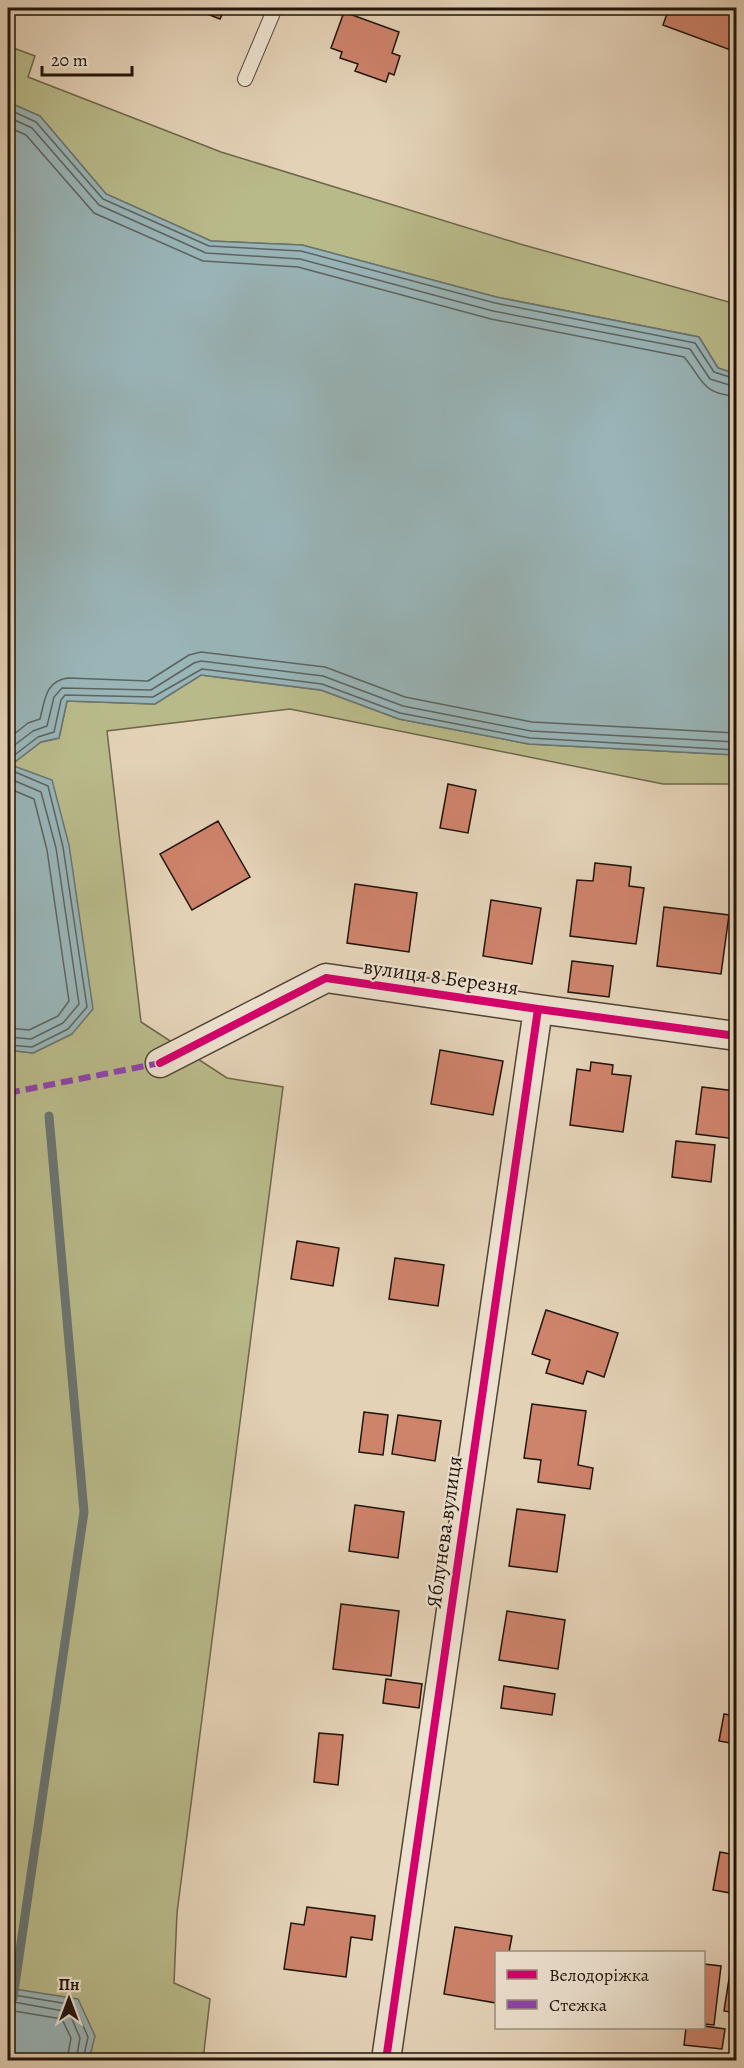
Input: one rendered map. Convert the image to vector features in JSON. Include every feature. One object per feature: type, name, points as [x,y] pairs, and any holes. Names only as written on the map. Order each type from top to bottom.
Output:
[{"type":"street","name":"вулиця 8 Березня","points":[[160,1063],[326,978],[736,1036]]},
{"type":"street","name":"Яблунева вулиця","points":[[386,2061],[538,1009]]},
{"type":"lane","points":[[245,78],[275,8]]},
{"type":"green space","points":[[8,46],[35,56],[28,77],[221,152],[520,244],[736,304],[736,374],[718,368],[699,337],[496,297],[302,245],[211,241],[106,194],[40,116],[8,102]]},
{"type":"green space","points":[[201,675],[321,690],[399,719],[529,744],[736,755],[736,784],[663,784],[290,709],[107,731],[141,1022],[227,1078],[283,1087],[177,1913],[174,1983],[210,1999],[203,2060],[8,2060],[8,1050],[33,1053],[72,1034],[10,765],[41,742],[59,738],[67,701],[155,704]]},
{"type":"water","points":[[8,102],[40,116],[106,194],[211,241],[302,245],[496,297],[699,337],[718,368],[736,374],[736,755],[529,744],[399,719],[321,690],[201,675],[155,704],[67,701],[59,738],[41,742],[11,765],[52,780],[69,845],[93,1009],[72,1034],[33,1053],[8,1050]]},
{"type":"water","points":[[8,1988],[78,1999],[95,2036],[89,2060],[8,2060]]},
{"type":"building","points":[[192,8],[225,8],[220,19]]},
{"type":"building","points":[[669,8],[736,8],[736,52],[663,25]]},
{"type":"building","points":[[344,12],[399,32],[392,53],[400,56],[394,75],[389,73],[386,82],[355,71],[358,64],[340,58],[342,52],[331,48]]},
{"type":"building","points":[[448,784],[476,790],[468,833],[440,828]]},
{"type":"building","points":[[218,821],[250,877],[192,910],[160,854]]},
{"type":"building","points":[[595,863],[631,867],[629,886],[644,888],[636,944],[570,936],[577,880],[593,881]]},
{"type":"building","points":[[355,884],[417,893],[409,952],[347,943]]},
{"type":"building","points":[[491,900],[541,908],[532,964],[483,956]]},
{"type":"building","points":[[664,907],[729,915],[721,974],[657,966]]},
{"type":"building","points":[[572,961],[613,966],[609,997],[568,992]]},
{"type":"building","points":[[440,1050],[503,1061],[493,1115],[431,1104]]},
{"type":"building","points":[[591,1062],[613,1065],[612,1074],[631,1076],[623,1132],[570,1125],[577,1069],[590,1071]]},
{"type":"building","points":[[702,1087],[736,1091],[736,1139],[696,1134]]},
{"type":"building","points":[[676,1141],[715,1145],[711,1182],[672,1177]]},
{"type":"building","points":[[297,1241],[339,1248],[333,1286],[291,1279]]},
{"type":"building","points":[[395,1258],[444,1265],[438,1306],[389,1299]]},
{"type":"building","points":[[546,1310],[618,1333],[604,1377],[587,1371],[583,1384],[546,1373],[550,1360],[532,1354]]},
{"type":"building","points":[[532,1404],[586,1411],[578,1465],[593,1468],[590,1489],[538,1482],[541,1460],[524,1458]]},
{"type":"building","points":[[364,1412],[388,1415],[383,1455],[359,1452]]},
{"type":"building","points":[[398,1415],[441,1421],[435,1461],[392,1454]]},
{"type":"building","points":[[355,1505],[404,1512],[398,1558],[349,1551]]},
{"type":"building","points":[[517,1509],[565,1515],[557,1572],[509,1566]]},
{"type":"building","points":[[341,1604],[399,1611],[391,1676],[333,1669]]},
{"type":"building","points":[[507,1611],[565,1620],[558,1669],[499,1660]]},
{"type":"building","points":[[386,1679],[422,1684],[419,1708],[383,1703]]},
{"type":"building","points":[[504,1686],[555,1694],[552,1715],[501,1708]]},
{"type":"building","points":[[724,1714],[736,1716],[736,1744],[719,1741]]},
{"type":"building","points":[[319,1733],[343,1735],[338,1785],[314,1782]]},
{"type":"building","points":[[720,1852],[736,1855],[736,1894],[713,1890]]},
{"type":"building","points":[[307,1907],[375,1916],[372,1940],[351,1937],[346,1977],[284,1969],[291,1923],[304,1925]]},
{"type":"building","points":[[455,1927],[512,1936],[509,1951],[495,1951],[495,2003],[444,1994]]},
{"type":"building","points":[[705,1964],[721,1966],[714,2025],[705,2024]]},
{"type":"building","points":[[731,1966],[736,1966],[736,2013],[724,2011]]},
{"type":"building","points":[[705,2026],[725,2029],[722,2049],[684,2045],[686,2029],[705,2029]]},
{"type":"waterway","points":[[13,1998],[84,1512],[49,1116]]},
{"type":"marked path","points":[[8,1093],[160,1063]]},
{"type":"cycle path","points":[[160,1063],[326,978],[736,1036]]},
{"type":"cycle path","points":[[386,2060],[538,1009]]}]
